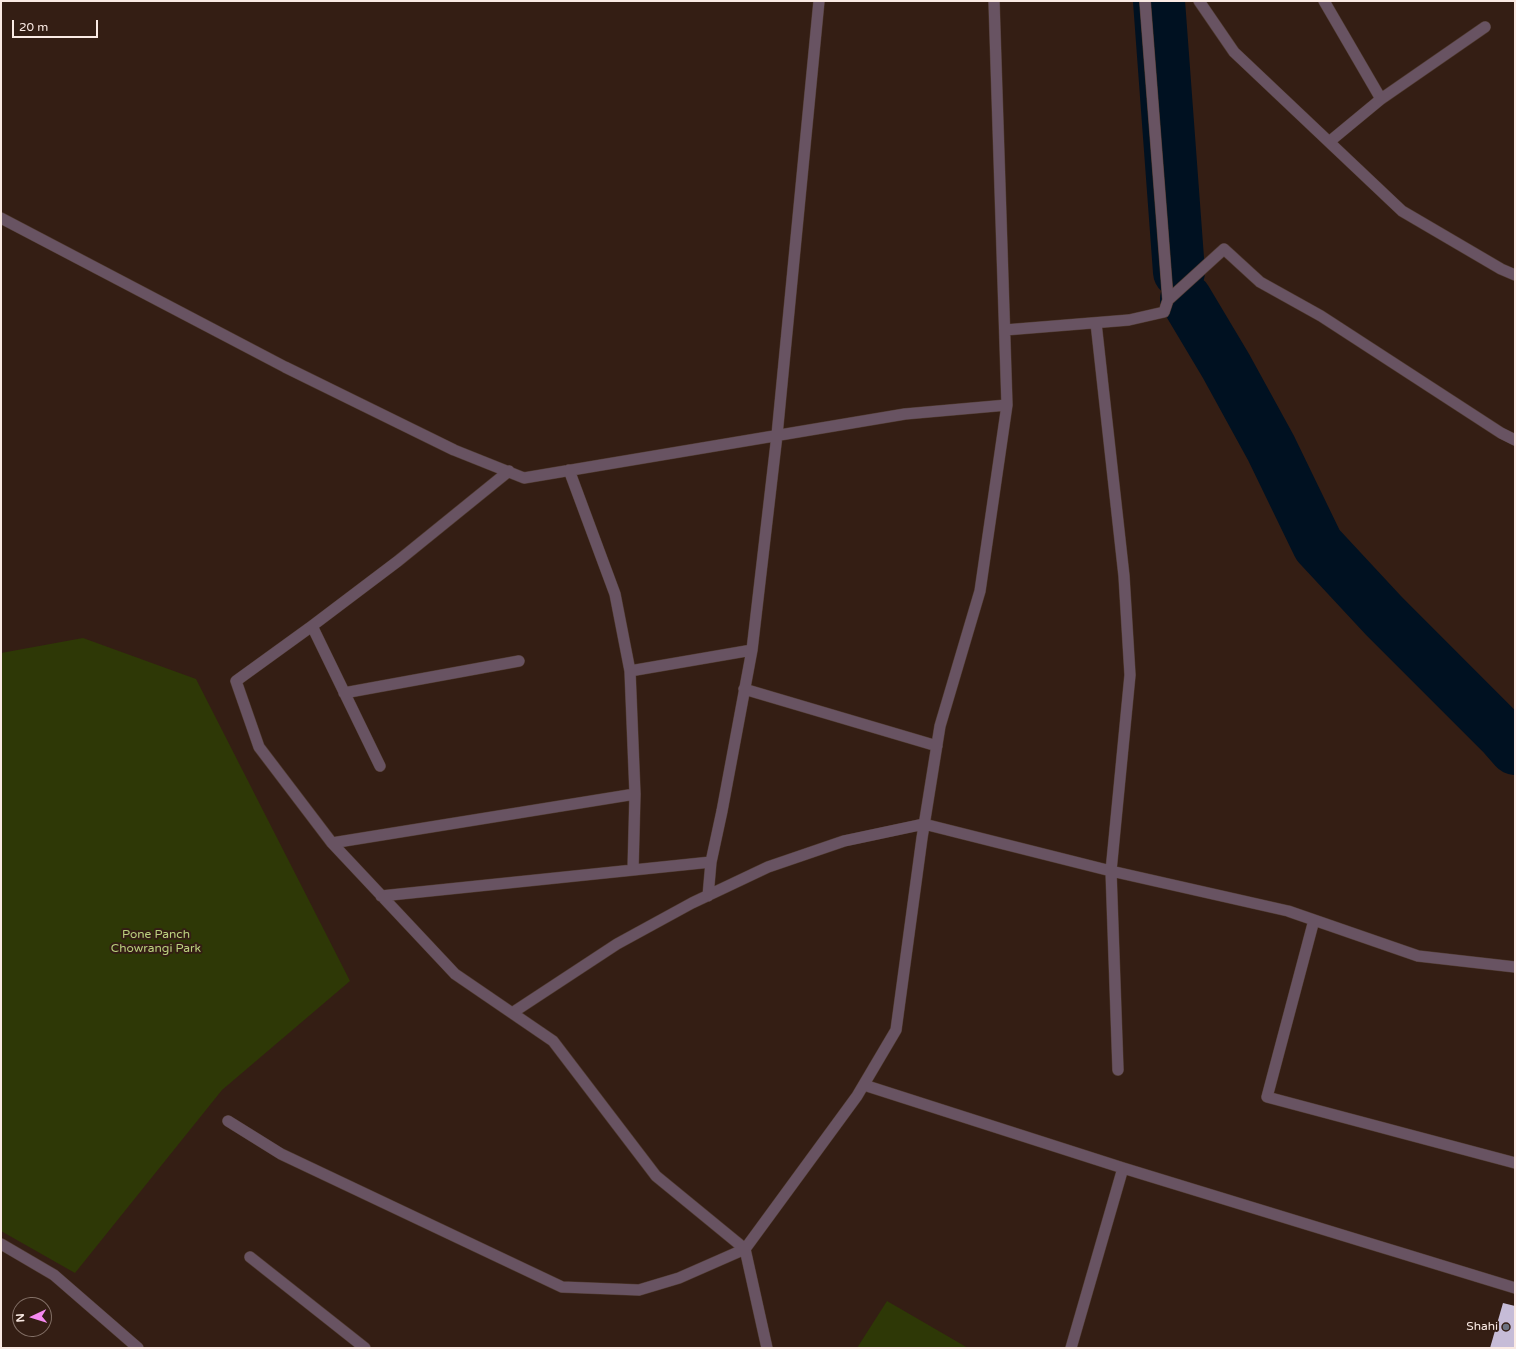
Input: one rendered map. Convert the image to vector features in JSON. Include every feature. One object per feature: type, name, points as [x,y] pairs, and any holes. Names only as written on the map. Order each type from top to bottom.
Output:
[{"type":"street","points":[[708,896],[711,862],[752,650],[777,435],[818,1]]},
{"type":"street","points":[[228,1121],[281,1154],[562,1287],[639,1290],[679,1278],[745,1249],[857,1096],[896,1030],[924,824],[940,726],[980,591],[1007,405],[994,1]]},
{"type":"street","points":[[1005,330],[1130,320],[1164,312],[1168,300],[1145,1]]},
{"type":"street","points":[[1199,1],[1234,52],[1402,211],[1500,269],[1515,275]]},
{"type":"street","points":[[1324,1],[1381,99]]},
{"type":"street","points":[[1329,142],[1381,99],[1485,28]]},
{"type":"street","points":[[1,218],[285,367],[454,450],[524,478],[905,414],[1007,405]]},
{"type":"street","points":[[1168,300],[1224,249],[1260,282],[1321,316],[1500,433],[1515,440]]},
{"type":"street","points":[[1096,323],[1124,576],[1130,675],[1111,871],[1118,1070]]},
{"type":"street","points":[[569,470],[615,594],[630,671],[635,794],[633,870]]},
{"type":"street","points":[[509,471],[398,560],[312,626],[236,681],[259,748],[332,843],[455,974],[553,1041],[656,1176],[745,1249],[767,1348]]},
{"type":"street","points":[[312,626],[380,766]]},
{"type":"street","points":[[630,671],[752,650]]},
{"type":"street","points":[[344,693],[519,661]]},
{"type":"street","points":[[744,690],[937,746]]},
{"type":"street","points":[[332,843],[635,794]]},
{"type":"street","points":[[512,1013],[617,944],[708,896],[768,867],[844,841],[924,824],[1111,871],[1288,911],[1418,956],[1515,967]]},
{"type":"street","points":[[381,896],[711,862]]},
{"type":"street","points":[[1314,920],[1267,1097],[1515,1163]]},
{"type":"street","points":[[864,1085],[1124,1168],[1515,1288]]},
{"type":"street","points":[[1071,1348],[1124,1168]]},
{"type":"street","points":[[1,1244],[54,1275],[138,1348]]},
{"type":"street","points":[[250,1257],[365,1348]]},
{"type":"green space","name":"Pone Panch Chowrangi Park","points":[[83,638],[196,679],[350,981],[222,1090],[75,1273],[1,1231],[1,653]]},
{"type":"green space","points":[[887,1301],[968,1348],[857,1348]]},
{"type":"building","name":"Shahi","points":[[1503,1303],[1515,1306],[1515,1348],[1490,1348]]},
{"type":"waterway","points":[[1159,1],[1179,272]]},
{"type":"waterway","points":[[1186,299],[1226,366],[1271,448],[1318,545],[1384,616],[1501,733],[1515,749]]},
{"type":"place","name":"Shahi","points":[[1506,1327]]}]
